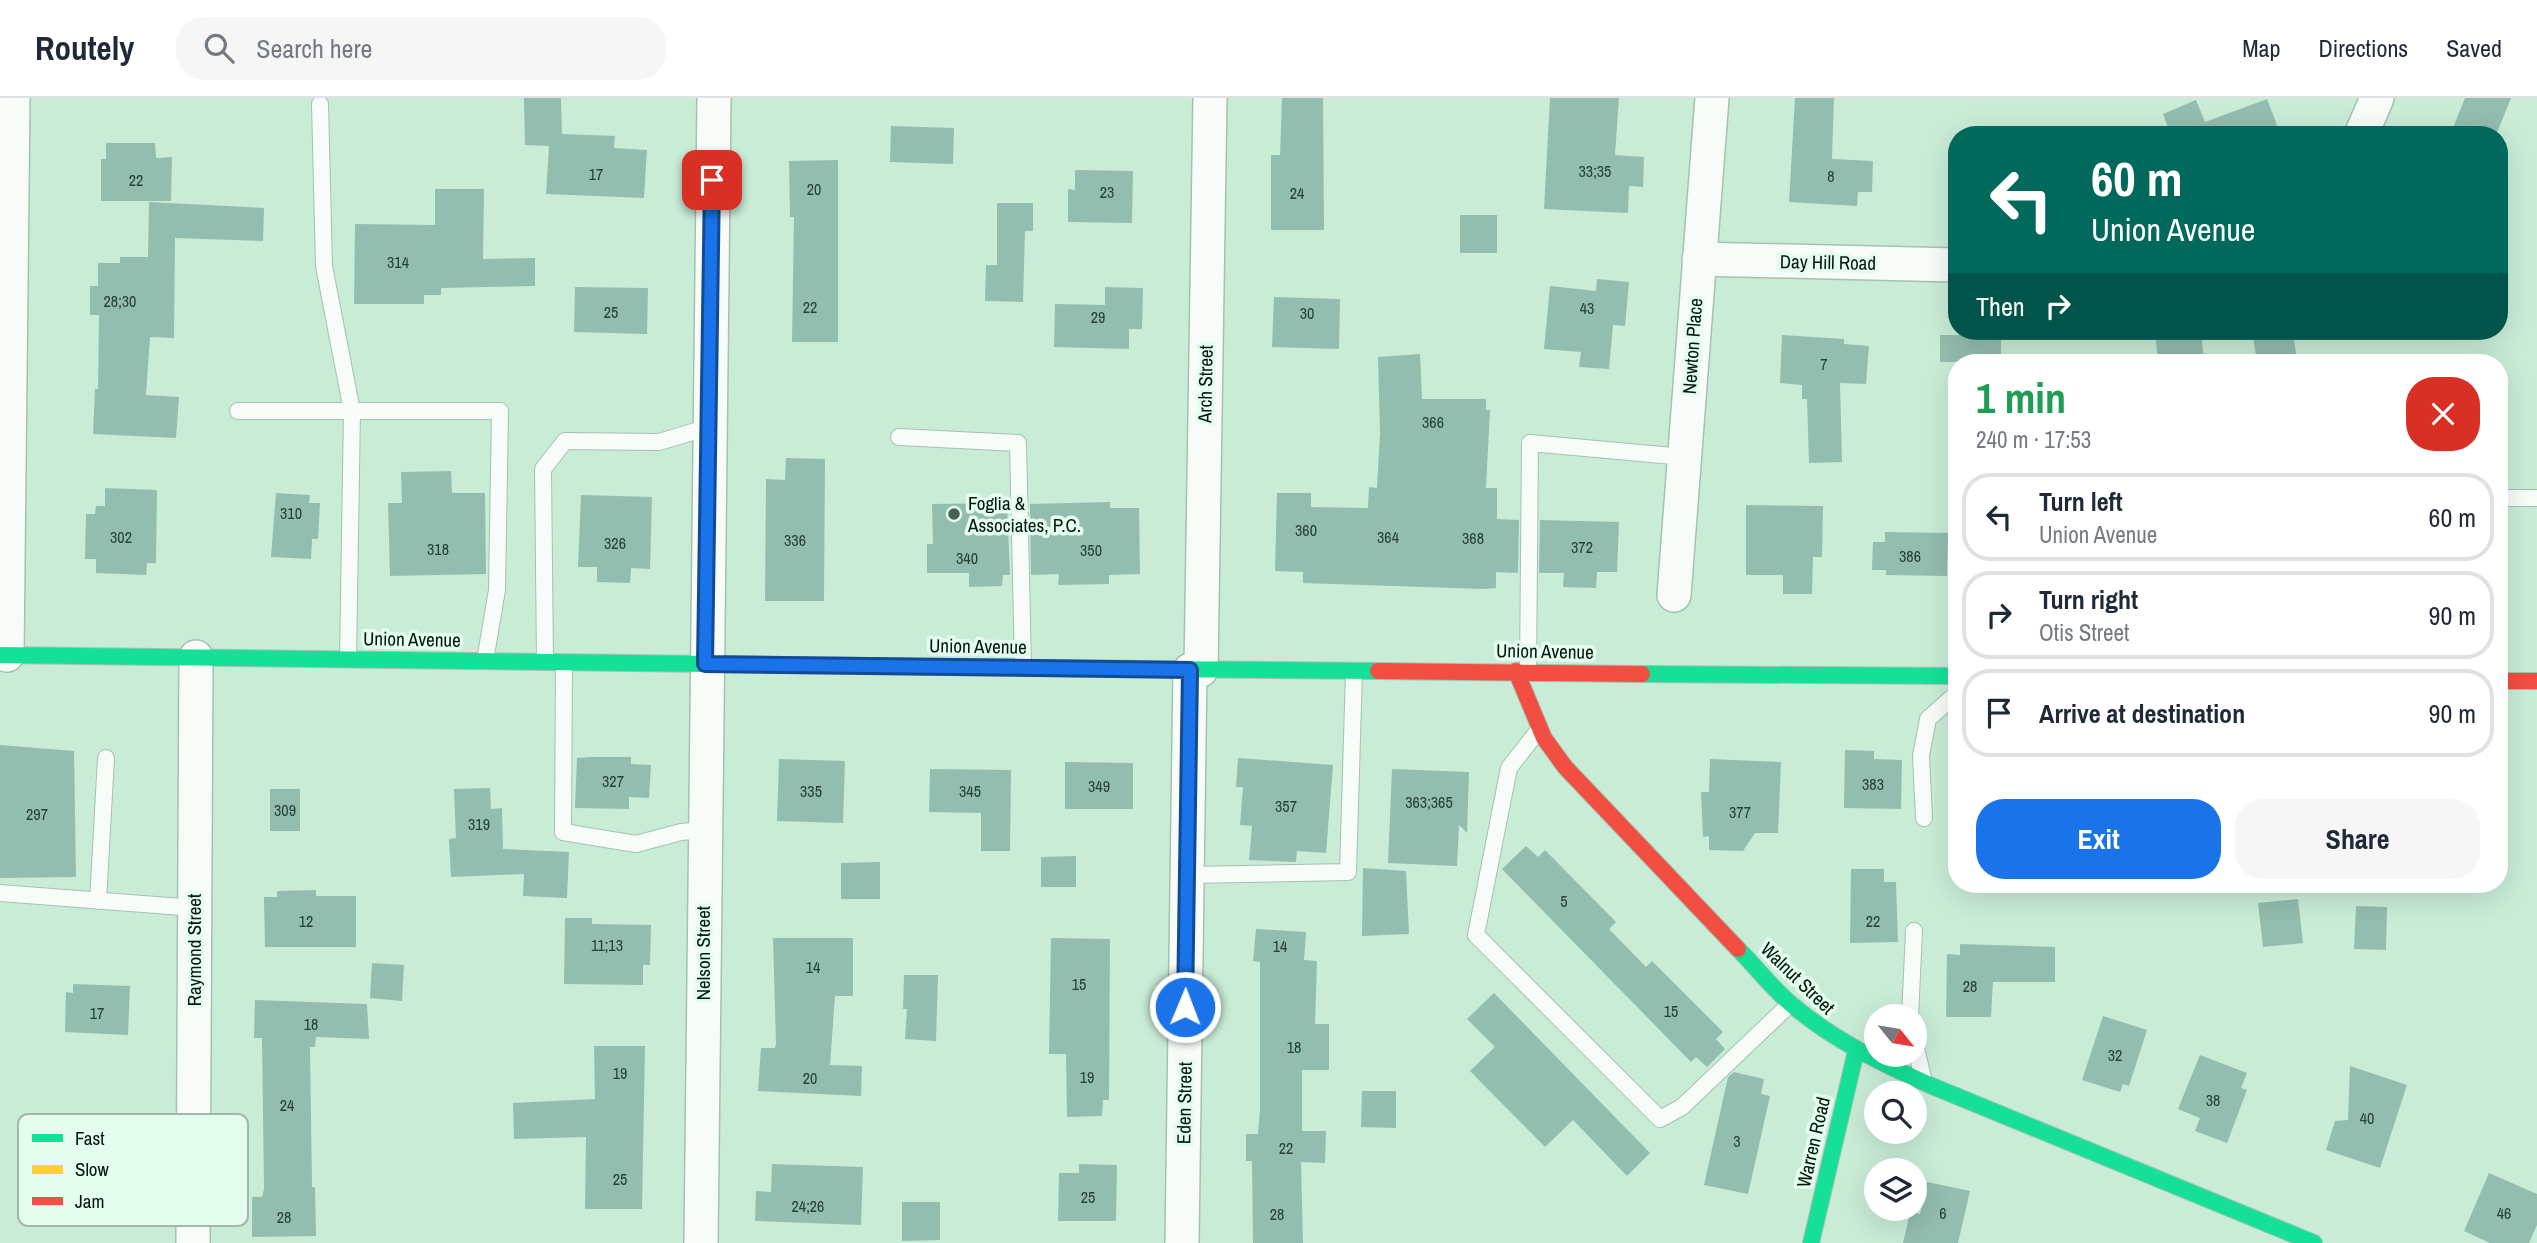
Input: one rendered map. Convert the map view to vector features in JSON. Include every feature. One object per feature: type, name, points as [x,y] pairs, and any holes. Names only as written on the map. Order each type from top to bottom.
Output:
[{"type":"main road","name":"Union Avenue","points":[[4,655],[1195,670],[1948,676]]},
{"type":"main road","name":"Walnut Street","points":[[1522,671],[1540,729],[1564,767],[1790,1003],[1821,1030],[1856,1051],[1922,1081]]},
{"type":"main road","points":[[2508,681],[2537,681]]},
{"type":"main road","name":"Warren Road","points":[[1811,1243],[1856,1051]]},
{"type":"main road","name":"Walnut Street","points":[[1927,1083],[2255,1231],[2314,1243]]},
{"type":"street","points":[[4,655],[13,98]]},
{"type":"street","name":"Nelson Street","points":[[701,1243],[705,664],[714,98]]},
{"type":"street","name":"Arch Street","points":[[1195,670],[1210,98]]},
{"type":"street","name":"Newton Place","points":[[1674,595],[1712,98]]},
{"type":"street","points":[[2365,126],[2377,98]]},
{"type":"street","name":"Day Hill Road","points":[[1699,259],[1948,265]]},
{"type":"street","name":"Raymond Street","points":[[193,1114],[196,657]]},
{"type":"street","name":"Eden Street","points":[[1182,1243],[1187,876],[1195,670]]},
{"type":"lane","points":[[320,104],[324,266],[352,411],[348,659]]},
{"type":"lane","points":[[238,411],[500,411],[497,590],[485,661]]},
{"type":"lane","points":[[545,662],[543,469],[565,441],[660,442],[709,427]]},
{"type":"lane","points":[[899,437],[1018,443],[1023,668]]},
{"type":"lane","points":[[1522,671],[1530,443],[1684,457]]},
{"type":"lane","points":[[2508,498],[2537,498]]},
{"type":"lane","points":[[564,662],[563,832],[636,844],[681,832],[704,830]]},
{"type":"lane","points":[[1187,876],[1348,872],[1354,671]]},
{"type":"lane","points":[[1924,818],[1921,756],[1928,719],[1948,701]]},
{"type":"lane","points":[[1540,729],[1509,768],[1476,935],[1660,1119],[1682,1107],[1790,1003]]},
{"type":"lane","points":[[98,901],[106,758]]},
{"type":"lane","points":[[0,893],[195,908]]},
{"type":"lane","points":[[1911,1004],[1914,931]]},
{"type":"building","points":[[524,98],[561,98],[562,134],[615,136],[614,148],[647,150],[644,198],[546,194],[549,146],[525,145]]},
{"type":"building","points":[[1282,98],[1323,98],[1324,230],[1271,230],[1271,155],[1280,155]]},
{"type":"building","points":[[1550,98],[1619,98],[1615,155],[1644,157],[1643,187],[1629,186],[1628,213],[1544,209]]},
{"type":"building","points":[[1795,98],[1834,98],[1832,159],[1873,161],[1872,192],[1858,192],[1857,206],[1789,202]]},
{"type":"building","points":[[2465,98],[2511,98],[2500,126],[2454,126]]},
{"type":"building","points":[[2267,99],[2277,125],[2168,126],[2163,114],[2196,100],[2205,122]]},
{"type":"building","points":[[891,126],[954,128],[953,164],[890,162]]},
{"type":"building","points":[[106,143],[155,143],[156,158],[172,157],[171,201],[101,201],[101,159],[106,159]]},
{"type":"building","points":[[838,160],[838,342],[792,342],[794,217],[790,217],[789,161]]},
{"type":"building","points":[[1075,170],[1133,171],[1132,223],[1068,222],[1068,189],[1075,190]]},
{"type":"building","points":[[435,189],[484,189],[483,259],[535,258],[535,286],[441,288],[441,295],[424,295],[424,304],[354,304],[355,224],[435,225]]},
{"type":"building","points":[[149,202],[264,208],[263,241],[175,238],[174,338],[150,337],[146,395],[179,397],[176,438],[93,434],[95,389],[98,389],[99,315],[90,315],[90,286],[98,286],[98,263],[120,263],[120,257],[148,257]]},
{"type":"building","points":[[997,203],[1033,203],[1033,231],[1025,231],[1023,302],[985,301],[986,265],[997,265]]},
{"type":"building","points":[[1460,215],[1497,215],[1497,253],[1460,253]]},
{"type":"building","points":[[1597,279],[1629,282],[1625,326],[1613,325],[1609,369],[1579,367],[1581,352],[1544,349],[1550,286],[1596,291]]},
{"type":"building","points":[[575,287],[648,288],[647,334],[574,332]]},
{"type":"building","points":[[1105,287],[1143,288],[1142,329],[1129,329],[1129,349],[1054,347],[1055,304],[1105,305]]},
{"type":"building","points":[[1274,297],[1340,299],[1339,349],[1272,347]]},
{"type":"building","points":[[1782,335],[1844,339],[1844,344],[1869,346],[1866,384],[1840,383],[1842,462],[1809,463],[1807,399],[1802,399],[1802,385],[1780,383]]},
{"type":"building","points":[[1940,335],[1948,335],[1948,340],[2001,340],[2001,354],[1948,354],[1948,362],[1940,362]]},
{"type":"building","points":[[2156,340],[2202,340],[2203,354],[2157,354]]},
{"type":"building","points":[[2253,340],[2294,340],[2296,354],[2256,354]]},
{"type":"building","points":[[1420,354],[1422,399],[1486,399],[1486,410],[1490,410],[1486,488],[1497,488],[1497,519],[1519,520],[1518,573],[1496,572],[1496,588],[1484,589],[1303,583],[1303,572],[1275,571],[1277,493],[1311,493],[1311,507],[1368,508],[1369,487],[1377,488],[1380,433],[1378,357]]},
{"type":"building","points":[[786,458],[825,459],[824,601],[765,601],[766,479],[785,480]]},
{"type":"building","points":[[451,471],[452,493],[485,493],[486,574],[390,576],[388,503],[402,503],[401,472]]},
{"type":"building","points":[[105,488],[157,490],[156,563],[147,563],[146,575],[96,573],[96,559],[85,559],[86,514],[95,514],[96,506],[105,506]]},
{"type":"building","points":[[276,493],[310,495],[309,503],[320,503],[318,539],[312,539],[311,559],[271,557]]},
{"type":"building","points":[[581,495],[652,497],[650,569],[631,568],[630,583],[597,582],[597,567],[578,567]]},
{"type":"building","points":[[1110,502],[1110,508],[1139,508],[1140,574],[1109,575],[1109,584],[1058,585],[1059,574],[1031,575],[1030,504]]},
{"type":"building","points":[[1007,503],[1010,575],[1003,575],[1002,586],[969,587],[969,573],[927,573],[927,544],[933,544],[932,504]]},
{"type":"building","points":[[1746,505],[1823,506],[1822,557],[1813,557],[1812,594],[1783,594],[1783,575],[1746,575]]},
{"type":"building","points":[[1540,520],[1619,522],[1617,572],[1597,572],[1596,588],[1563,587],[1564,573],[1539,573]]},
{"type":"building","points":[[1885,532],[1948,533],[1947,576],[1886,575],[1886,570],[1872,570],[1873,542],[1885,542]]},
{"type":"building","points":[[0,745],[74,751],[76,877],[0,878]]},
{"type":"building","points":[[1845,750],[1874,751],[1874,759],[1902,760],[1901,809],[1844,808]]},
{"type":"building","points":[[631,757],[631,764],[651,765],[649,798],[629,797],[629,809],[575,808],[577,758]]},
{"type":"building","points":[[1238,758],[1333,765],[1326,853],[1297,851],[1296,862],[1249,860],[1252,826],[1240,825],[1243,787],[1236,787]]},
{"type":"building","points":[[779,759],[845,761],[843,823],[777,821]]},
{"type":"building","points":[[1710,759],[1781,762],[1778,833],[1755,833],[1743,851],[1709,850],[1709,836],[1703,837],[1701,792],[1709,792]]},
{"type":"building","points":[[1065,762],[1133,763],[1133,809],[1065,809]]},
{"type":"building","points":[[930,769],[1011,770],[1010,851],[981,851],[981,813],[929,812]]},
{"type":"building","points":[[1392,769],[1469,772],[1467,833],[1459,825],[1457,866],[1388,863]]},
{"type":"building","points":[[490,788],[491,809],[502,808],[503,849],[569,852],[567,898],[523,896],[524,874],[451,877],[449,839],[456,838],[454,789]]},
{"type":"building","points":[[270,789],[300,789],[300,831],[270,831]]},
{"type":"building","points":[[1526,846],[1538,857],[1545,850],[1616,922],[1609,929],[1646,967],[1652,961],[1723,1032],[1716,1039],[1725,1049],[1707,1067],[1696,1057],[1691,1062],[1502,869]]},
{"type":"building","points":[[1076,856],[1076,887],[1041,887],[1041,857]]},
{"type":"building","points":[[880,862],[880,899],[841,899],[841,863]]},
{"type":"building","points":[[1363,868],[1406,871],[1409,934],[1362,936]]},
{"type":"building","points":[[1851,869],[1884,869],[1884,882],[1896,882],[1898,942],[1850,943]]},
{"type":"building","points":[[316,890],[316,896],[356,896],[356,947],[265,947],[264,897],[277,897],[277,891]]},
{"type":"building","points":[[2298,899],[2303,943],[2263,947],[2258,903]]},
{"type":"building","points":[[2356,906],[2387,907],[2386,950],[2354,949]]},
{"type":"building","points":[[565,918],[592,918],[592,924],[651,925],[650,965],[643,965],[643,985],[564,984]]},
{"type":"building","points":[[1256,929],[1306,932],[1304,960],[1317,961],[1315,1024],[1329,1024],[1329,1070],[1302,1070],[1302,1131],[1326,1131],[1325,1163],[1301,1162],[1303,1243],[1253,1243],[1252,1161],[1246,1161],[1246,1134],[1258,1134],[1260,1110],[1260,962],[1253,961]]},
{"type":"building","points":[[773,938],[853,938],[853,996],[835,996],[830,1065],[862,1066],[861,1096],[758,1091],[761,1048],[775,1048],[776,1044]]},
{"type":"building","points":[[1051,938],[1110,939],[1109,1100],[1103,1100],[1102,1116],[1067,1117],[1066,1054],[1049,1054]]},
{"type":"building","points":[[1960,944],[2055,947],[2055,982],[1993,982],[1991,1017],[1946,1017],[1947,954],[1960,955]]},
{"type":"building","points":[[372,963],[404,965],[402,1001],[370,998]]},
{"type":"building","points":[[904,975],[938,975],[936,1041],[905,1039],[907,1009],[903,1009]]},
{"type":"building","points":[[73,984],[130,986],[128,1035],[65,1032],[66,992],[73,993]]},
{"type":"building","points":[[1494,993],[1650,1153],[1627,1176],[1573,1120],[1545,1147],[1470,1071],[1495,1047],[1467,1019]]},
{"type":"building","points":[[255,1000],[367,1004],[369,1039],[316,1037],[315,1047],[310,1047],[312,1187],[315,1187],[316,1236],[252,1237],[252,1197],[262,1197],[264,1189],[262,1038],[254,1038]]},
{"type":"building","points":[[2103,1016],[2147,1030],[2129,1086],[2123,1084],[2120,1092],[2082,1080]]},
{"type":"building","points":[[594,1046],[645,1046],[642,1209],[585,1209],[586,1137],[514,1139],[513,1103],[595,1099]]},
{"type":"building","points":[[2200,1055],[2247,1073],[2241,1088],[2247,1090],[2227,1143],[2195,1131],[2200,1118],[2178,1109]]},
{"type":"building","points":[[2350,1066],[2407,1085],[2380,1168],[2326,1150],[2335,1121],[2348,1120]]},
{"type":"building","points":[[1734,1072],[1764,1079],[1761,1094],[1770,1096],[1748,1194],[1704,1185],[1728,1077]]},
{"type":"building","points":[[1362,1091],[1396,1091],[1396,1128],[1361,1127]]},
{"type":"building","points":[[772,1164],[863,1167],[861,1225],[755,1221],[756,1191],[771,1192]]},
{"type":"building","points":[[1079,1164],[1117,1165],[1116,1221],[1058,1221],[1059,1173],[1079,1173]]},
{"type":"building","points":[[2489,1173],[2537,1194],[2537,1225],[2529,1243],[2490,1243],[2464,1231]]},
{"type":"building","points":[[1927,1182],[1970,1191],[1958,1243],[1903,1243],[1908,1221],[1927,1221]]},
{"type":"building","points":[[902,1202],[940,1202],[940,1240],[902,1241]]},
{"type":"traffic: fast","points":[[0,655],[710,664]]},
{"type":"traffic: fast","points":[[1042,668],[1378,671]]},
{"type":"traffic: fast","points":[[1642,674],[1948,676]]},
{"type":"traffic: fast","points":[[1738,949],[1777,991],[1807,1017],[1877,1060],[1932,1086],[2314,1243]]},
{"type":"traffic: fast","points":[[1811,1243],[1856,1051]]},
{"type":"traffic: slow","points":[[710,664],[1042,668]]},
{"type":"traffic: jam","points":[[1378,671],[1642,674]]},
{"type":"traffic: jam","points":[[1516,671],[1544,738],[1565,767],[1738,949]]},
{"type":"traffic: jam","points":[[2508,681],[2537,681]]},
{"type":"place","name":"Foglia & Associates, P.C.","points":[[954,514]]},
{"type":"route","points":[[712,180],[705,664],[1190,670],[1185,1007]]}]
